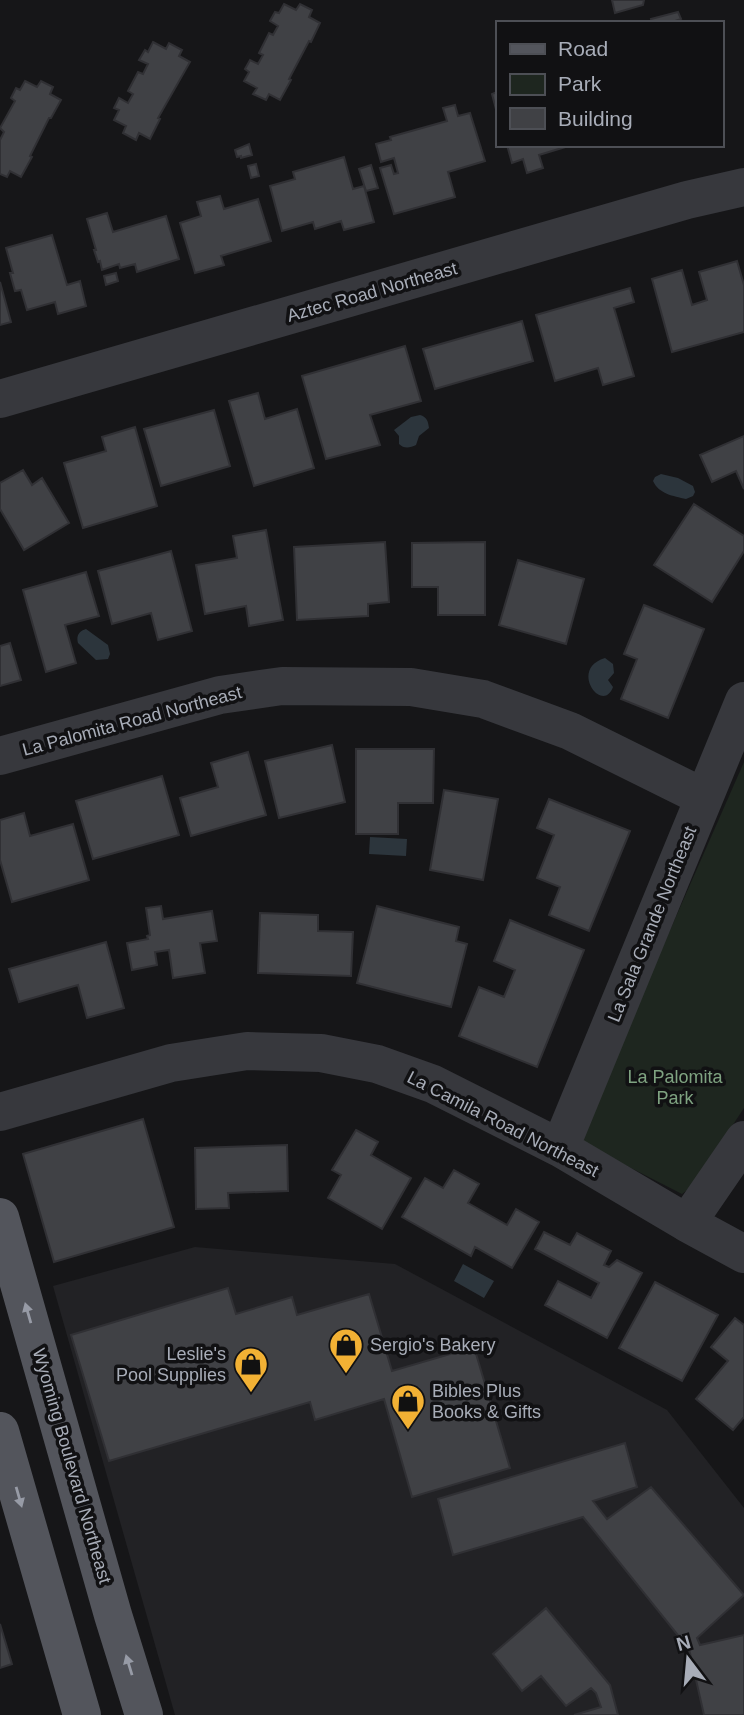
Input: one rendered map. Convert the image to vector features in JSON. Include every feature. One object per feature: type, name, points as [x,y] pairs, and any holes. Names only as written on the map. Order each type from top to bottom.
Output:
[{"type":"main road","name":"Wyoming Boulevard Northeast","points":[[0,1217],[144,1715]]},
{"type":"main road","points":[[0,1431],[82,1715]]},
{"type":"street","name":"Aztec Road Northeast","points":[[0,400],[687,200],[744,187]]},
{"type":"street","name":"La Palomita Road Northeast","points":[[0,756],[220,695],[282,685],[411,687],[483,699],[570,731],[704,797]]},
{"type":"street","name":"La Sala Grande Northeast","points":[[560,1148],[744,701]]},
{"type":"street","name":"La Camila Road Northeast","points":[[0,1112],[171,1063],[247,1051],[321,1054],[377,1064],[433,1084],[560,1148],[744,1254]]},
{"type":"street","points":[[687,1223],[744,1140]]},
{"type":"shaded area","points":[[420,415],[427,420],[429,428],[419,436],[416,445],[407,448],[401,446],[399,436],[394,430],[411,417]]},
{"type":"shaded area","points":[[661,474],[678,478],[693,486],[693,496],[686,499],[663,492],[653,481]]},
{"type":"shaded area","points":[[86,629],[108,645],[108,659],[96,660],[78,643],[79,634]]},
{"type":"shaded area","points":[[605,658],[613,664],[614,673],[608,680],[613,687],[608,694],[602,696],[591,687],[589,671],[594,664]]},
{"type":"shaded area","points":[[370,837],[407,839],[406,856],[369,854]]},
{"type":"shaded area","points":[[195,1247],[395,1264],[667,1410],[744,1508],[744,1715],[175,1715],[53,1286]]},
{"type":"shaded area","points":[[463,1264],[494,1281],[484,1298],[454,1281]]},
{"type":"green space","name":"La Palomita Park","points":[[744,762],[744,1108],[693,1185],[682,1194],[584,1144],[583,1128]]},
{"type":"building","points":[[612,0],[644,0],[643,5],[615,13]]},
{"type":"building","points":[[284,4],[296,10],[300,4],[312,10],[309,17],[320,23],[280,100],[269,94],[266,100],[253,94],[257,88],[244,81],[249,72],[245,69],[250,60],[258,64],[263,55],[259,53],[269,33],[273,35],[278,26],[270,21]]},
{"type":"building","points":[[678,12],[681,19],[652,21]]},
{"type":"building","points":[[153,42],[166,49],[169,43],[182,50],[179,56],[190,62],[158,118],[160,119],[150,139],[139,133],[136,140],[123,133],[126,126],[114,120],[119,110],[114,108],[119,98],[128,103],[133,94],[128,91],[138,72],[143,74],[148,64],[139,60],[145,50],[148,52]]},
{"type":"building","points":[[25,81],[37,87],[41,81],[53,87],[50,94],[61,100],[49,118],[21,177],[10,171],[7,177],[0,174],[0,140],[4,132],[0,128],[15,101],[11,98],[16,88],[20,90]]},
{"type":"building","points":[[496,92],[496,109],[492,94]]},
{"type":"building","points":[[455,105],[458,116],[470,113],[485,161],[448,172],[455,197],[394,214],[380,168],[391,165],[394,174],[398,173],[394,158],[381,162],[376,144],[391,140],[390,137],[447,121],[443,108]]},
{"type":"building","points":[[249,144],[252,155],[237,157],[235,150]]},
{"type":"building","points":[[508,147],[565,147],[539,155],[543,168],[527,173],[523,159],[512,163]]},
{"type":"building","points":[[344,157],[353,189],[364,186],[374,222],[344,230],[341,221],[315,229],[313,222],[282,231],[270,186],[295,179],[293,172]]},
{"type":"building","points":[[256,164],[259,176],[251,178],[248,166]]},
{"type":"building","points":[[371,165],[378,188],[366,191],[359,169]]},
{"type":"building","points":[[220,196],[224,209],[258,199],[271,241],[221,256],[224,265],[195,273],[180,223],[201,216],[197,202]]},
{"type":"building","points":[[107,213],[113,232],[166,216],[179,259],[137,272],[135,264],[120,268],[119,264],[102,270],[87,219]]},
{"type":"building","points":[[52,235],[67,285],[80,281],[86,306],[58,314],[55,302],[27,310],[21,290],[15,291],[6,248]]},
{"type":"building","points":[[737,261],[744,285],[744,332],[672,352],[652,279],[682,270],[692,305],[707,300],[699,272]]},
{"type":"building","points":[[116,273],[118,281],[106,285],[104,276]]},
{"type":"building","points":[[0,282],[11,322],[0,325]]},
{"type":"building","points":[[630,288],[634,302],[614,308],[634,376],[603,385],[598,368],[555,381],[536,315]]},
{"type":"building","points":[[522,321],[533,361],[435,389],[423,349]]},
{"type":"building","points":[[405,346],[421,401],[370,415],[380,445],[326,459],[302,376]]},
{"type":"building","points":[[258,393],[265,419],[297,409],[314,468],[254,486],[229,401]]},
{"type":"building","points":[[214,410],[230,466],[161,486],[144,429]]},
{"type":"building","points":[[135,427],[157,506],[83,528],[64,463],[106,451],[102,437]]},
{"type":"building","points":[[744,436],[744,489],[736,471],[712,482],[700,455]]},
{"type":"building","points":[[23,470],[32,485],[42,478],[69,523],[24,550],[0,509],[0,483]]},
{"type":"building","points":[[694,504],[744,536],[744,551],[712,602],[654,565]]},
{"type":"building","points":[[266,530],[283,620],[249,626],[246,606],[205,614],[196,565],[237,558],[233,536]]},
{"type":"building","points":[[385,542],[389,602],[368,604],[368,616],[297,620],[294,547]]},
{"type":"building","points":[[485,542],[485,615],[438,615],[438,587],[412,587],[412,543]]},
{"type":"building","points":[[171,551],[192,631],[158,640],[151,613],[112,624],[98,571]]},
{"type":"building","points":[[518,560],[584,579],[566,644],[499,625]]},
{"type":"building","points":[[86,572],[99,616],[65,625],[76,663],[46,672],[23,590]]},
{"type":"building","points":[[644,605],[704,629],[668,718],[621,699],[637,659],[624,654]]},
{"type":"building","points":[[10,643],[21,680],[0,686],[0,646]]},
{"type":"building","points":[[332,745],[345,802],[279,818],[265,761]]},
{"type":"building","points":[[356,749],[434,749],[433,803],[398,803],[398,834],[356,834]]},
{"type":"building","points":[[248,752],[266,815],[191,836],[180,798],[218,787],[211,763]]},
{"type":"building","points":[[162,776],[179,835],[93,859],[76,801]]},
{"type":"building","points":[[444,790],[498,799],[483,880],[430,870]]},
{"type":"building","points":[[549,799],[630,831],[589,931],[549,915],[560,887],[537,878],[554,835],[537,828]]},
{"type":"building","points":[[24,813],[30,836],[73,824],[89,880],[12,902],[0,860],[0,820]]},
{"type":"building","points":[[161,906],[163,919],[212,911],[217,941],[200,943],[205,973],[173,978],[169,950],[155,952],[157,965],[132,970],[127,943],[148,939],[147,936],[150,935],[146,908]]},
{"type":"building","points":[[377,906],[459,927],[456,941],[467,944],[451,1007],[357,983]]},
{"type":"building","points":[[260,913],[318,915],[318,931],[353,932],[351,976],[258,973]]},
{"type":"building","points":[[510,920],[584,950],[537,1067],[459,1036],[479,987],[504,997],[515,970],[494,961]]},
{"type":"building","points":[[106,942],[124,1008],[87,1018],[78,985],[19,1002],[9,969]]},
{"type":"building","points":[[143,1119],[174,1227],[54,1262],[23,1154]]},
{"type":"building","points":[[356,1130],[378,1142],[371,1155],[411,1178],[382,1229],[328,1198],[341,1175],[332,1170]]},
{"type":"building","points":[[287,1145],[288,1191],[228,1193],[229,1208],[196,1209],[195,1148]]},
{"type":"building","points":[[454,1170],[479,1184],[468,1203],[507,1225],[516,1209],[539,1222],[512,1268],[475,1247],[471,1256],[402,1217],[425,1178],[443,1188]]},
{"type":"building","points":[[544,1232],[570,1245],[577,1233],[611,1251],[604,1265],[609,1267],[617,1260],[642,1273],[607,1338],[545,1305],[558,1281],[591,1298],[599,1283],[535,1249]]},
{"type":"building","points":[[655,1282],[718,1315],[682,1381],[619,1348]]},
{"type":"building","points":[[228,1288],[236,1314],[292,1297],[297,1315],[369,1294],[392,1371],[474,1347],[510,1468],[412,1497],[384,1399],[315,1420],[310,1402],[109,1461],[71,1335]]},
{"type":"building","points":[[735,1318],[744,1325],[744,1417],[733,1430],[696,1399],[728,1361],[711,1347]]},
{"type":"building","points":[[625,1443],[637,1487],[593,1501],[607,1519],[651,1487],[744,1595],[697,1638],[700,1645],[744,1635],[744,1715],[704,1715],[689,1649],[583,1517],[453,1555],[438,1499]]},
{"type":"building","points":[[546,1608],[610,1685],[618,1715],[574,1715],[601,1707],[591,1688],[566,1706],[541,1676],[522,1691],[493,1654]]},
{"type":"building","points":[[0,1624],[12,1664],[0,1668]]},
{"type":"place","name":"Sergio's Bakery","points":[[346,1375]]},
{"type":"place","name":"Leslie's Pool Supplies","points":[[251,1394]]},
{"type":"place","name":"Bibles Plus Books & Gifts","points":[[408,1431]]}]
